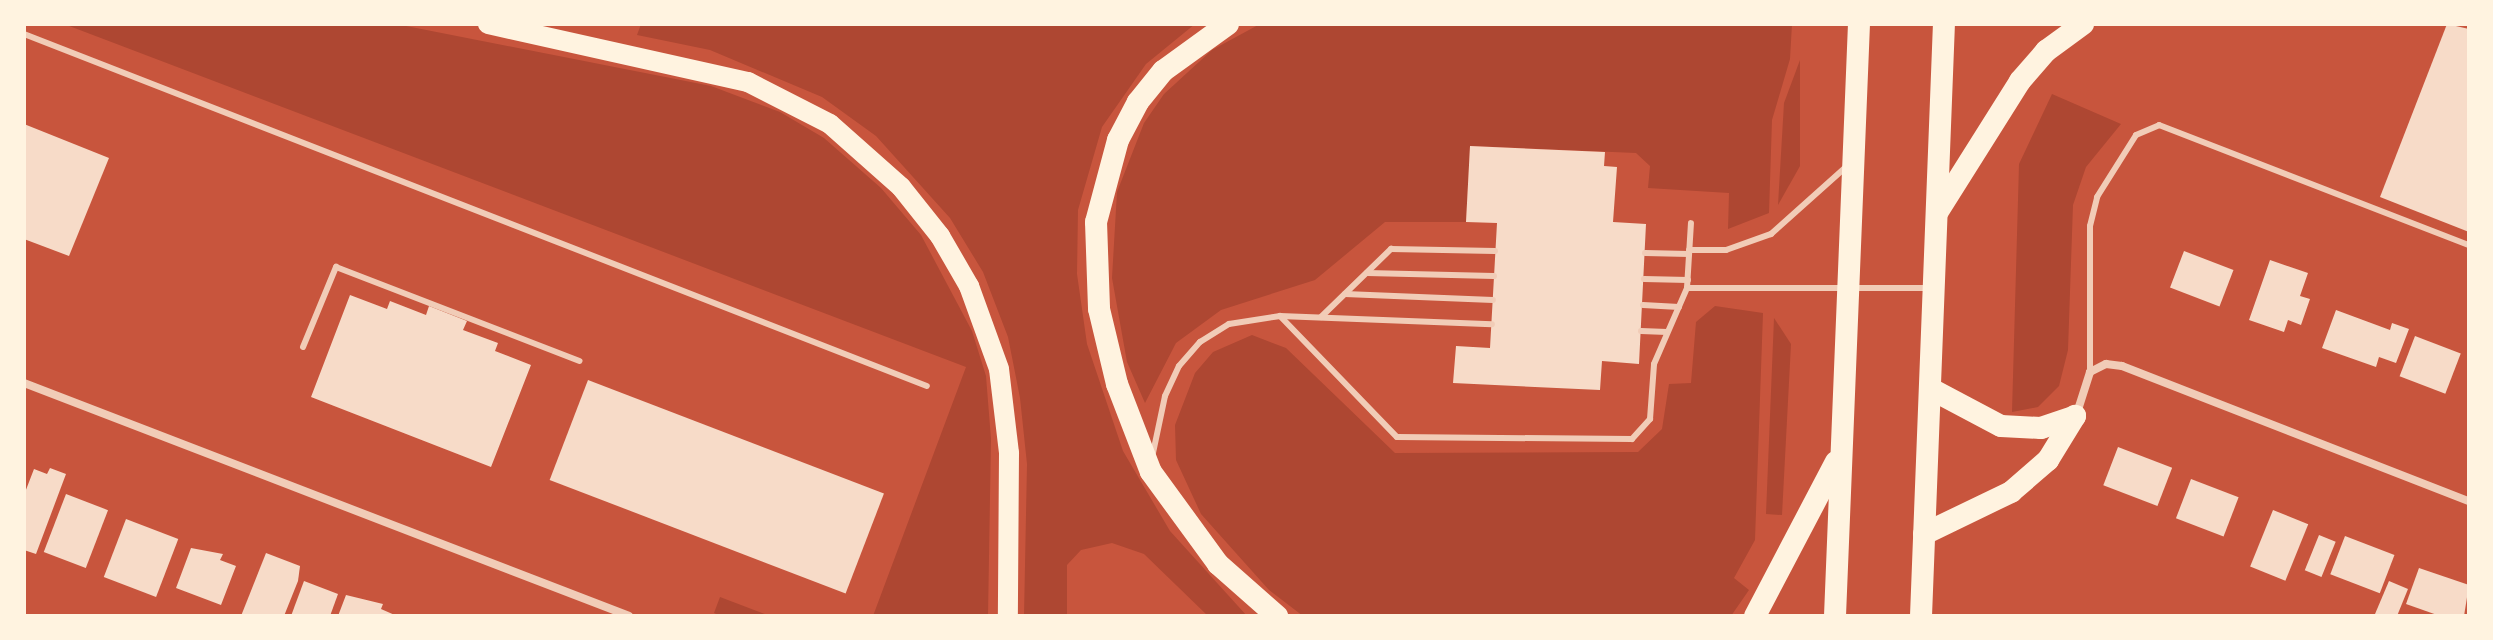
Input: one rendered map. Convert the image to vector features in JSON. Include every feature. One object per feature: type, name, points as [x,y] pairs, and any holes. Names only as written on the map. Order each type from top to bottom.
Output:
[{"type":"highway","points":[[1228,24],[1195,43],[1138,102],[1118,140],[1096,222],[1099,309],[1117,384],[1151,472],[1218,564],[1277,616]]},
{"type":"highway","points":[[1835,616],[1859,24]]},
{"type":"highway","points":[[1921,616],[1944,24]]},
{"type":"highway","points":[[1936,214],[2020,81],[2046,51],[2083,24]]},
{"type":"highway","points":[[1931,389],[2001,426],[2041,428],[2075,416]]},
{"type":"highway","points":[[1924,534],[2011,492],[2048,460],[2075,416]]},
{"type":"highway","points":[[1755,616],[1840,453]]},
{"type":"main road","points":[[488,24],[748,82],[830,124],[901,187],[940,236],[969,286],[999,369],[1009,453],[1008,616]]},
{"type":"street","points":[[2075,416],[2090,372],[2106,364],[2122,366],[2469,501]]},
{"type":"street","points":[[24,383],[629,616]]},
{"type":"lane","points":[[24,34],[927,386]]},
{"type":"lane","points":[[2090,372],[2090,226],[2097,197],[2136,135],[2159,125],[2469,245]]},
{"type":"lane","points":[[1645,253],[1726,250],[1771,234],[1853,161]]},
{"type":"lane","points":[[1280,316],[1397,437],[1632,439],[1650,419],[1654,364],[1688,284],[1691,223]]},
{"type":"lane","points":[[1321,317],[1391,249],[1495,251]]},
{"type":"lane","points":[[303,347],[336,267],[579,361]]},
{"type":"lane","points":[[1367,273],[1494,276]]},
{"type":"lane","points":[[1644,279],[1688,284],[1934,288]]},
{"type":"lane","points":[[1345,294],[1493,300]]},
{"type":"lane","points":[[1643,305],[1679,307]]},
{"type":"lane","points":[[1151,472],[1165,396],[1189,354],[1229,324],[1280,316],[1492,324]]},
{"type":"lane","points":[[1641,331],[1667,332]]},
{"type":"shaded area","points":[[64,24],[396,24],[711,86],[780,112],[824,138],[881,188],[921,235],[972,331],[986,376],[991,439],[988,616],[873,616],[966,367]]},
{"type":"shaded area","points":[[641,24],[1195,24],[1146,64],[1102,127],[1078,210],[1077,274],[1087,344],[1123,451],[1170,531],[1247,616],[1208,616],[1144,554],[1112,543],[1081,550],[1067,565],[1067,616],[1024,616],[1027,464],[1020,398],[1008,337],[983,272],[950,218],[876,136],[822,97],[710,50],[637,35]]},
{"type":"shaded area","points":[[1260,24],[1792,24],[1790,59],[1772,120],[1769,213],[1728,229],[1729,193],[1648,188],[1650,166],[1636,153],[1470,146],[1466,222],[1385,222],[1315,280],[1221,310],[1176,343],[1145,403],[1127,362],[1112,278],[1117,192],[1144,123],[1164,94],[1212,50]]},
{"type":"shaded area","points":[[1800,60],[1800,166],[1778,205],[1784,103]]},
{"type":"shaded area","points":[[2052,94],[2121,124],[2086,167],[2073,205],[2068,350],[2059,386],[2038,407],[2012,412],[2019,164]]},
{"type":"shaded area","points":[[1715,306],[1763,313],[1755,540],[1734,578],[1749,590],[1731,616],[1303,616],[1269,590],[1201,514],[1176,460],[1175,425],[1195,373],[1213,352],[1252,335],[1286,348],[1395,453],[1638,452],[1662,429],[1669,384],[1691,383],[1696,322]]},
{"type":"shaded area","points":[[1774,318],[1791,344],[1782,515],[1766,514]]},
{"type":"shaded area","points":[[720,597],[770,616],[720,616],[714,613]]},
{"type":"building","points":[[2447,24],[2469,29],[2469,232],[2380,197]]},
{"type":"building","points":[[24,124],[109,158],[69,256],[24,239]]},
{"type":"building","points":[[1470,146],[1605,152],[1604,166],[1617,167],[1613,222],[1646,224],[1639,364],[1602,361],[1600,390],[1453,383],[1456,346],[1490,348],[1497,223],[1466,222]]},
{"type":"building","points":[[2184,251],[2233,270],[2220,306],[2170,287]]},
{"type":"building","points":[[2270,260],[2308,273],[2300,296],[2310,299],[2301,325],[2288,320],[2284,332],[2249,320]]},
{"type":"building","points":[[350,295],[387,309],[390,301],[426,315],[429,306],[467,321],[463,330],[498,343],[495,351],[531,365],[491,467],[311,397]]},
{"type":"building","points":[[2336,310],[2390,330],[2392,323],[2409,329],[2396,363],[2379,357],[2376,367],[2322,348]]},
{"type":"building","points":[[2415,336],[2461,354],[2445,394],[2400,376]]},
{"type":"building","points":[[588,380],[884,494],[846,593],[550,480]]},
{"type":"building","points":[[2118,447],[2172,468],[2157,506],[2103,485]]},
{"type":"building","points":[[50,468],[66,474],[36,554],[24,550],[24,495],[34,469],[47,474]]},
{"type":"building","points":[[2191,479],[2239,497],[2224,536],[2176,518]]},
{"type":"building","points":[[66,494],[108,510],[86,568],[44,552]]},
{"type":"building","points":[[2273,510],[2308,524],[2285,581],[2250,567]]},
{"type":"building","points":[[126,519],[178,539],[156,597],[104,577]]},
{"type":"building","points":[[2319,535],[2336,542],[2321,577],[2305,570]]},
{"type":"building","points":[[2345,536],[2394,555],[2380,593],[2330,574]]},
{"type":"building","points":[[191,548],[223,554],[220,560],[236,566],[221,605],[176,588]]},
{"type":"building","points":[[266,553],[300,566],[298,581],[284,616],[241,616]]},
{"type":"building","points":[[2419,568],[2469,585],[2464,616],[2440,616],[2406,604]]},
{"type":"building","points":[[304,581],[338,594],[330,616],[291,616]]},
{"type":"building","points":[[2389,581],[2408,589],[2397,616],[2381,616],[2375,614]]},
{"type":"building","points":[[346,595],[383,604],[381,609],[397,616],[338,616]]}]
